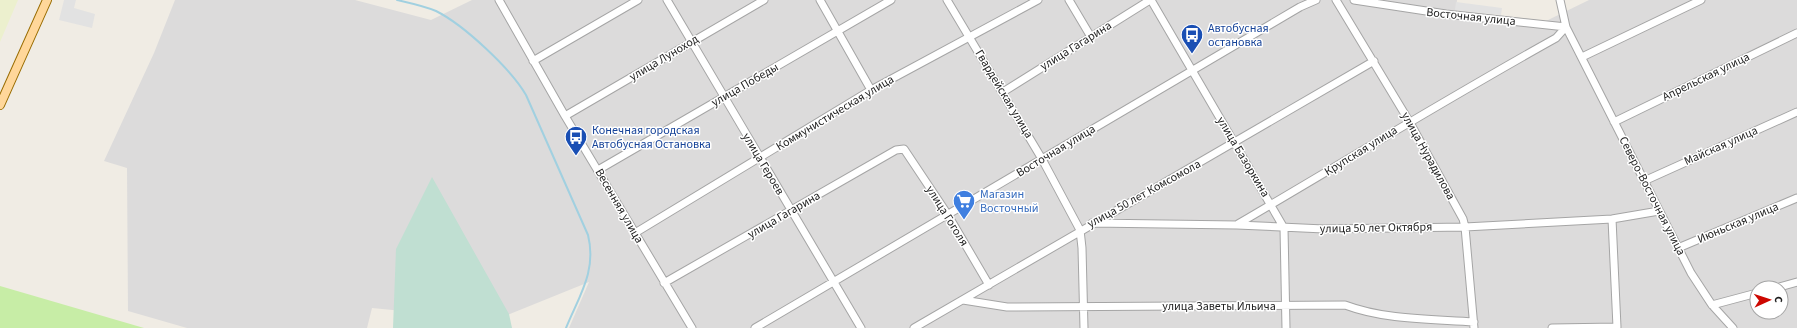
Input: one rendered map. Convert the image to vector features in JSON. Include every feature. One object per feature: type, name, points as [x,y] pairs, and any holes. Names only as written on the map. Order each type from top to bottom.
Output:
[{"type":"main road","points":[[0,105],[46,0]]},
{"type":"street","name":"Весенняя улица","points":[[499,0],[565,116],[692,328]]},
{"type":"street","points":[[533,61],[638,0]]},
{"type":"street","name":"улица Героев","points":[[667,0],[723,98],[861,328]]},
{"type":"street","name":"улица Луноход","points":[[565,116],[764,0]]},
{"type":"street","points":[[820,0],[871,90]]},
{"type":"street","name":"улица Победы","points":[[598,170],[891,0]]},
{"type":"street","name":"Гвардейская улица","points":[[947,0],[1042,159],[1080,230],[1082,248],[1084,328]]},
{"type":"street","name":"Коммунистическая улица","points":[[635,233],[871,90],[971,38],[1038,0]]},
{"type":"street","points":[[1069,0],[1091,36]]},
{"type":"street","name":"улица Гагарина","points":[[1002,92],[1150,0]]},
{"type":"street","name":"улица Базоркина","points":[[1150,0],[1284,228],[1286,328]]},
{"type":"street","name":"Восточная улица","points":[[754,328],[1300,7],[1316,0]]},
{"type":"street","name":"улица Нурадилова","points":[[1336,0],[1409,121],[1452,199],[1465,227],[1474,325]]},
{"type":"street","name":"Восточная улица","points":[[1354,0],[1446,14],[1566,27]]},
{"type":"street","name":"Северо-Восточная улица","points":[[1560,0],[1566,27],[1678,248],[1712,305],[1733,328]]},
{"type":"street","points":[[1582,57],[1701,0]]},
{"type":"street","name":"Крупская улица","points":[[1237,225],[1409,121],[1556,38],[1566,27]]},
{"type":"street","name":"Апрельская улица","points":[[1614,122],[1797,33]]},
{"type":"street","name":"улица 50 лет Комсомола","points":[[914,328],[1092,223],[1234,143],[1374,61]]},
{"type":"street","name":"Майская улица","points":[[1644,181],[1797,112]]},
{"type":"street","name":"улица Гагарина","points":[[664,283],[896,150],[904,149]]},
{"type":"street","name":"улица Гоголя","points":[[904,149],[948,215],[989,284]]},
{"type":"street","name":"Июньская улица","points":[[1678,248],[1797,198]]},
{"type":"street","name":"улица 50 лет Октября","points":[[1092,223],[1237,225],[1324,230],[1465,227],[1612,219],[1659,211]]},
{"type":"street","points":[[1552,328],[1617,327],[1612,219]]},
{"type":"street","points":[[1712,305],[1749,295]]},
{"type":"street","name":"улица Заветы Ильича","points":[[963,300],[1007,307],[1345,305],[1364,312],[1384,316],[1474,325]]},
{"type":"shaded area","points":[[64,0],[76,0],[74,8],[95,14],[92,28],[59,20]]},
{"type":"shaded area","points":[[175,0],[355,0],[431,20],[472,0],[1457,0],[1456,10],[1546,21],[1589,0],[1797,0],[1797,328],[569,328],[589,282],[495,320],[372,308],[367,328],[187,328],[128,311],[127,168],[104,161],[154,53]]},
{"type":"shaded area","points":[[1456,2],[1502,8],[1501,15],[1455,10]]},
{"type":"green space","points":[[0,0],[18,0],[0,42]]},
{"type":"green space","points":[[432,177],[509,314],[512,328],[393,328],[396,249]]},
{"type":"green space","points":[[0,286],[144,328],[0,328]]},
{"type":"waterway","points":[[397,0],[436,11],[460,26],[486,48],[510,73],[526,95],[588,235],[590,248],[588,272],[581,294],[566,328]]},
{"type":"place","name":"Автобусная остановка","points":[[1192,54]]},
{"type":"place","name":"Конечная городская Автобусная Остановка","points":[[576,156]]},
{"type":"place","name":"Магазин Восточный","points":[[964,220]]}]
